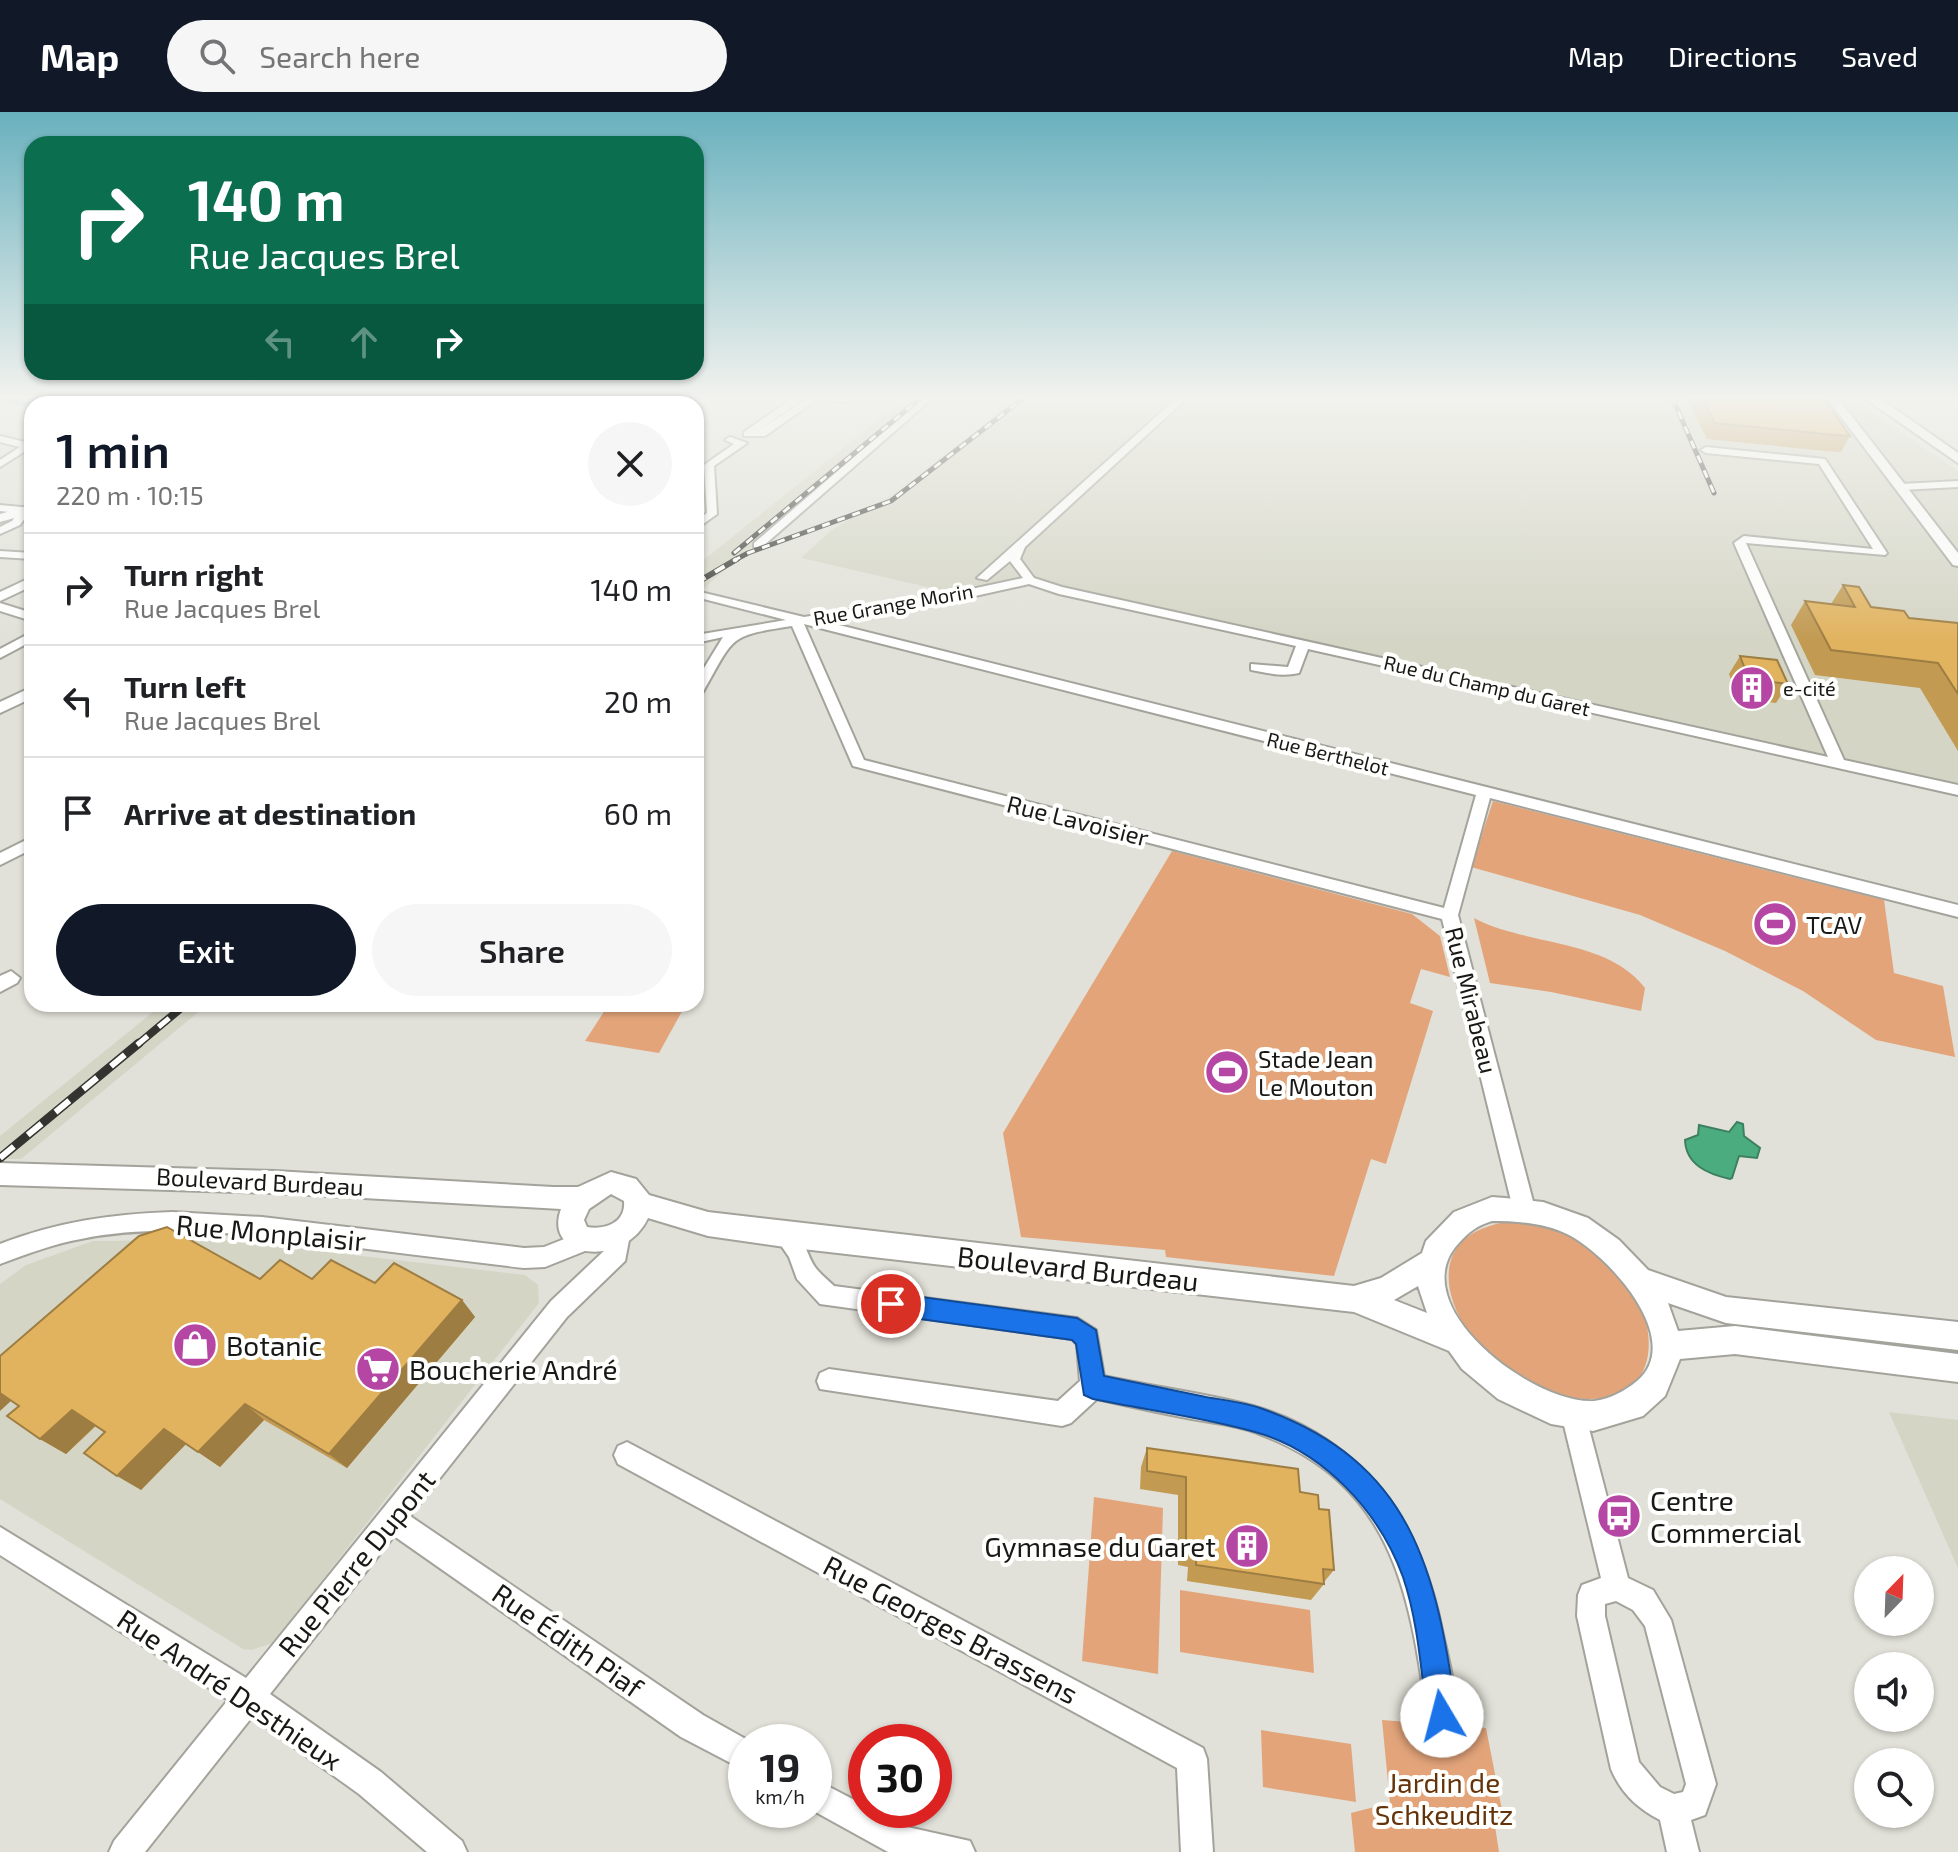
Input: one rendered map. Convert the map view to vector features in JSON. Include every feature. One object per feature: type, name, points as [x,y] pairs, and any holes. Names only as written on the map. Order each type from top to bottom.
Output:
[{"type":"main road","points":[[1900,478],[1958,545]]},
{"type":"main road","points":[[1907,487],[1958,562]]},
{"type":"main road","points":[[0,518],[24,512]]},
{"type":"main road","points":[[0,708],[24,696]]},
{"type":"main road","name":"Boulevard Burdeau","points":[[8,1174],[191,1177],[412,1189],[519,1199],[600,1222],[708,1224],[1354,1299],[1403,1316],[1455,1340]]},
{"type":"main road","points":[[1492,1209],[1524,1209],[1557,1217],[1589,1232],[1618,1254],[1642,1281],[1663,1324],[1666,1346],[1662,1371],[1650,1391],[1630,1406],[1604,1414],[1573,1413],[1540,1405],[1507,1389],[1478,1367],[1455,1340],[1440,1313],[1433,1286],[1433,1261],[1444,1236],[1465,1219],[1492,1209]]},
{"type":"main road","name":"Boulevard Burdeau","points":[[1354,1299],[1388,1289],[1433,1261]]},
{"type":"main road","points":[[1642,1281],[1726,1310],[1958,1336]]},
{"type":"main road","points":[[1666,1346],[1735,1340],[1958,1368]]},
{"type":"street","points":[[704,520],[712,514],[710,478]]},
{"type":"street","points":[[758,545],[836,478]]},
{"type":"street","name":"Rue Grange Morin","points":[[987,582],[1020,546],[1095,478]]},
{"type":"street","points":[[1833,478],[1881,553],[1744,539],[1740,543],[1838,763]]},
{"type":"street","points":[[1907,487],[1958,484]]},
{"type":"street","points":[[0,508],[24,510]]},
{"type":"street","points":[[0,531],[24,516]]},
{"type":"street","points":[[1020,546],[1014,559],[1025,576]]},
{"type":"street","points":[[0,554],[24,556]]},
{"type":"street","name":"Rue Grange Morin","points":[[704,637],[796,620],[939,600],[987,582],[1025,576]]},
{"type":"street","name":"Rue du Champ du Garet","points":[[1025,576],[1059,590],[1958,790]]},
{"type":"street","points":[[0,597],[24,585]]},
{"type":"street","name":"Rue Berthelot","points":[[704,595],[1958,911]]},
{"type":"street","points":[[0,607],[24,614]]},
{"type":"street","name":"Rue Lavoisier","points":[[796,620],[858,763],[1450,915]]},
{"type":"street","points":[[704,679],[727,640],[741,630]]},
{"type":"street","points":[[0,654],[24,640]]},
{"type":"street","points":[[1256,667],[1284,672],[1294,670],[1303,644]]},
{"type":"street","name":"Rue Mirabeau","points":[[1484,792],[1450,915],[1524,1209]]},
{"type":"street","points":[[0,860],[24,846]]},
{"type":"street","name":"Rue Monplaisir","points":[[0,1254],[83,1229],[170,1222],[248,1225],[524,1258],[545,1257],[600,1222]]},
{"type":"street","name":"Rue Pierre Dupont","points":[[125,1852],[559,1309],[592,1279],[599,1263],[600,1222]]},
{"type":"street","points":[[785,1235],[798,1252],[805,1272],[828,1296],[1077,1329],[1088,1338],[1093,1386]]},
{"type":"street","points":[[829,1381],[1062,1414],[1093,1386]]},
{"type":"street","points":[[1093,1386],[1257,1420],[1315,1445],[1356,1478],[1395,1528],[1417,1577],[1430,1626],[1442,1716]]},
{"type":"street","points":[[1573,1413],[1617,1587]]},
{"type":"street","name":"Rue Georges Brassens","points":[[627,1455],[1192,1759],[1197,1852]]},
{"type":"street","name":"Rue Édith Piaf","points":[[392,1519],[692,1726],[728,1746]]},
{"type":"street","name":"Rue André Desthieux","points":[[0,1540],[248,1696],[370,1783],[451,1852]]},
{"type":"street","points":[[1617,1587],[1643,1600],[1657,1620],[1701,1784],[1694,1804],[1673,1810],[1649,1798],[1626,1769],[1591,1616],[1592,1595],[1617,1587]]},
{"type":"street","points":[[832,1804],[899,1841],[959,1852]]},
{"type":"street","points":[[1673,1810],[1683,1852]]},
{"type":"shaded area","points":[[806,478],[832,478],[704,588],[704,560]]},
{"type":"shaded area","points":[[914,478],[1958,478],[1958,785],[1051,583],[945,591],[801,558],[830,531]]},
{"type":"shaded area","points":[[153,1012],[198,1012],[21,1159],[0,1159],[0,1136]]},
{"type":"shaded area","points":[[1737,1122],[1743,1124],[1744,1136],[1760,1148],[1757,1158],[1739,1156],[1732,1178],[1706,1171],[1689,1156],[1685,1140],[1698,1135],[1699,1125],[1729,1132]]},
{"type":"shaded area","points":[[224,1240],[525,1275],[538,1285],[539,1303],[273,1643],[251,1650],[243,1649],[0,1499],[0,1284],[26,1265],[93,1241]]},
{"type":"shaded area","points":[[1889,1412],[1958,1420],[1958,1568]]},
{"type":"green space","name":"TCAV","points":[[1493,801],[1884,900],[1894,973],[1943,986],[1955,1057],[1876,1040],[1803,991],[1725,951],[1640,915],[1471,867]]},
{"type":"green space","name":"Stade Jean Le Mouton","points":[[1172,851],[1412,914],[1440,936],[1450,977],[1421,969],[1410,1003],[1433,1011],[1386,1164],[1371,1159],[1334,1276],[1166,1257],[1165,1250],[1021,1237],[1003,1133]]},
{"type":"green space","points":[[1474,918],[1517,934],[1588,951],[1610,960],[1629,972],[1645,988],[1641,1011],[1490,983]]},
{"type":"green space","points":[[604,1012],[682,1012],[659,1053],[585,1041]]},
{"type":"green space","points":[[1512,1221],[1570,1235],[1597,1250],[1619,1270],[1642,1309],[1648,1331],[1648,1352],[1643,1370],[1632,1386],[1613,1396],[1587,1399],[1549,1393],[1512,1377],[1490,1359],[1472,1337],[1458,1313],[1450,1289],[1450,1266],[1459,1246],[1479,1230]]},
{"type":"green space","points":[[1094,1497],[1163,1508],[1158,1674],[1082,1661]]},
{"type":"green space","points":[[1180,1590],[1310,1610],[1314,1673],[1180,1652]]},
{"type":"green space","name":"Jardin de Schkeuditz","points":[[1382,1720],[1486,1728],[1504,1820],[1494,1820],[1499,1852],[1355,1852],[1351,1813],[1390,1803]]},
{"type":"green space","points":[[1261,1730],[1351,1744],[1356,1802],[1263,1787]]},
{"type":"building","points":[[1843,585],[1859,587],[1871,607],[1904,611],[1909,618],[1958,623],[1958,694],[1938,663],[1831,650],[1805,601],[1855,607]]},
{"type":"building","points":[[1740,656],[1777,660],[1788,684],[1749,679]]},
{"type":"building","name":"Botanic","points":[[167,1227],[260,1279],[280,1260],[312,1279],[331,1260],[375,1283],[394,1263],[462,1300],[329,1454],[245,1404],[198,1452],[164,1429],[117,1476],[84,1453],[105,1432],[72,1410],[40,1439],[7,1416],[19,1406],[0,1393],[0,1356],[139,1236]]},
{"type":"building","name":"Gymnase du Garet","points":[[1147,1448],[1298,1469],[1300,1492],[1318,1495],[1319,1509],[1329,1510],[1334,1570],[1323,1569],[1324,1584],[1196,1565],[1196,1550],[1186,1549],[1186,1477],[1147,1471]]},
{"type":"railway","points":[[734,553],[824,478]]},
{"type":"railway","points":[[733,561],[891,501],[920,478]]},
{"type":"railway","points":[[1708,478],[1714,493]]},
{"type":"railway","points":[[704,578],[737,559]]},
{"type":"railway","points":[[137,1045],[176,1012]]},
{"type":"railway","points":[[0,1158],[139,1043]]},
{"type":"place","name":"e-cité","points":[[1752,688]]},
{"type":"place","name":"TCAV","points":[[1775,924]]},
{"type":"place","name":"Stade Jean Le Mouton","points":[[1227,1072]]},
{"type":"place","name":"Botanic","points":[[195,1345]]},
{"type":"place","name":"Boucherie André","points":[[378,1369]]},
{"type":"place","name":"Centre Commercial","points":[[1619,1516]]},
{"type":"place","name":"Gymnase du Garet","points":[[1247,1546]]},
{"type":"route","points":[[891,1304],[1077,1329],[1088,1338],[1093,1386],[1257,1420],[1315,1445],[1356,1478],[1395,1528],[1417,1577],[1430,1626],[1442,1716]]}]
